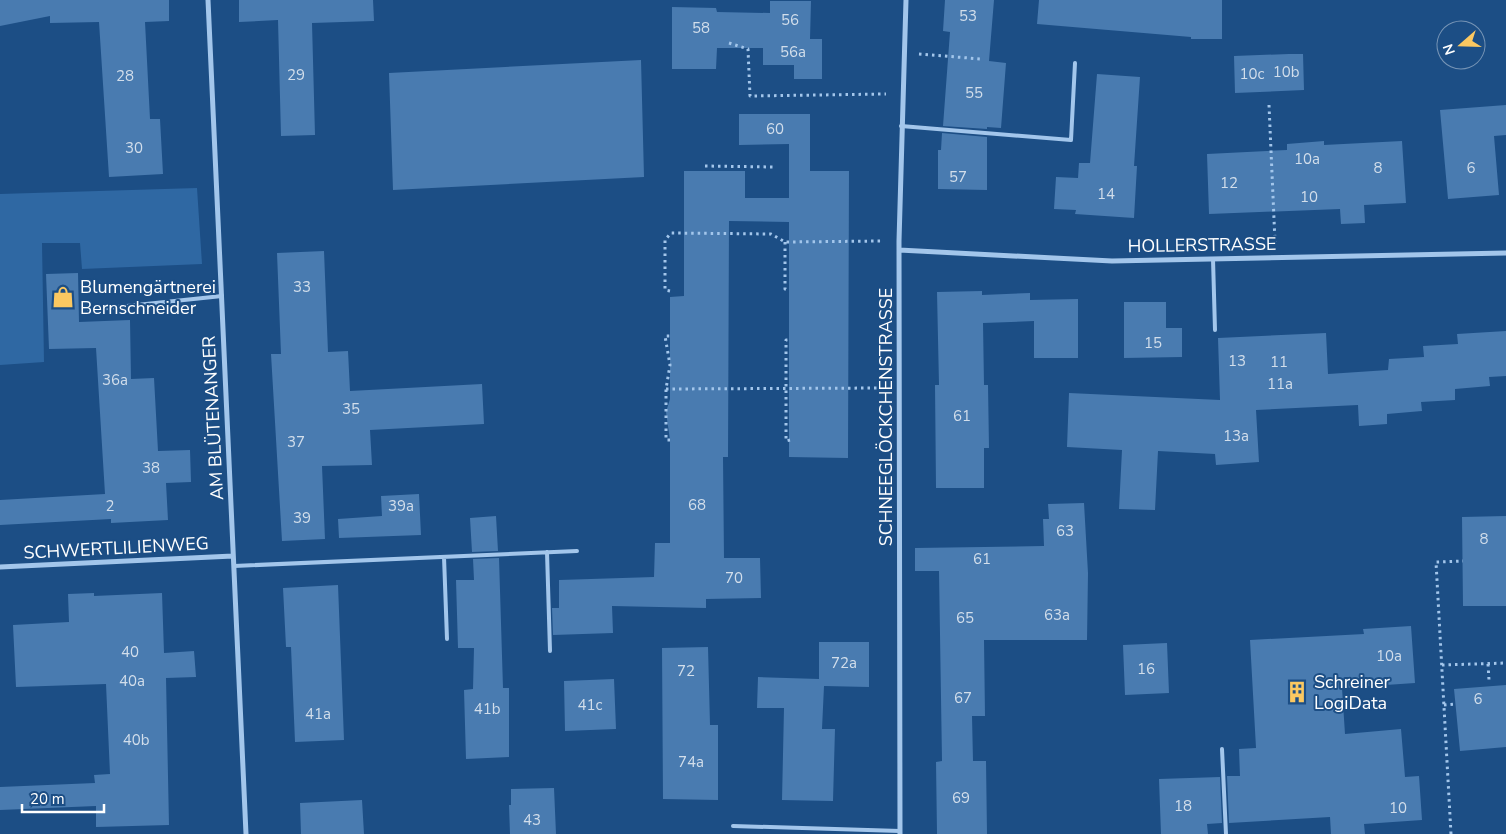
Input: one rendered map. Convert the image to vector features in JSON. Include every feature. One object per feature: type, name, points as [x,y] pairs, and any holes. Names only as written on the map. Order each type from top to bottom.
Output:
[{"type":"street","name":"AM BLÜTENANGER","points":[[208,0],[246,834]]},
{"type":"street","name":"SCHNEEGLÖCKCHENSTRASSE","points":[[900,832],[899,241],[906,0]]},
{"type":"street","name":"HOLLERSTRASSE","points":[[899,250],[1112,261],[1506,253]]},
{"type":"street","name":"SCHWERTLILIENWEG","points":[[0,567],[234,556]]},
{"type":"lane","points":[[901,126],[1071,140],[1075,63]]},
{"type":"lane","points":[[1213,259],[1215,330]]},
{"type":"lane","points":[[89,310],[222,296]]},
{"type":"lane","points":[[234,566],[577,551]]},
{"type":"lane","points":[[547,552],[550,651]]},
{"type":"lane","points":[[444,557],[447,639]]},
{"type":"lane","points":[[1222,749],[1226,834]]},
{"type":"lane","points":[[733,826],[900,832]]},
{"type":"path","points":[[729,43],[748,48],[750,96],[902,94]]},
{"type":"path","points":[[904,53],[982,59]]},
{"type":"path","points":[[1269,105],[1276,258]]},
{"type":"path","points":[[705,166],[773,167]]},
{"type":"path","points":[[670,291],[665,290],[665,240],[671,233],[771,234],[785,242],[899,241]]},
{"type":"path","points":[[785,242],[787,261],[785,289],[789,290]]},
{"type":"path","points":[[665,260],[670,260]]},
{"type":"path","points":[[670,336],[665,336],[670,365],[666,389],[666,440],[670,440]]},
{"type":"path","points":[[790,340],[786,340],[788,363],[786,441],[790,440]]},
{"type":"path","points":[[666,389],[899,388]]},
{"type":"path","points":[[1451,834],[1436,562],[1462,562]]},
{"type":"path","points":[[1442,665],[1506,663]]},
{"type":"path","points":[[1488,664],[1489,680]]},
{"type":"path","points":[[1444,705],[1456,704]]},
{"type":"shaded area","points":[[197,188],[202,264],[82,269],[80,243],[42,243],[44,362],[0,365],[0,194]]},
{"type":"building","points":[[0,0],[169,0],[169,21],[145,22],[150,119],[160,119],[163,174],[109,177],[99,22],[50,23],[50,16],[0,26]]},
{"type":"building","points":[[239,0],[373,0],[374,21],[312,23],[315,135],[281,136],[278,20],[239,22]]},
{"type":"building","points":[[945,0],[994,0],[989,61],[1006,63],[1001,128],[943,126],[950,32],[943,31]]},
{"type":"building","points":[[1039,0],[1222,0],[1222,39],[1191,39],[1191,37],[1037,24]]},
{"type":"building","points":[[770,1],[811,1],[810,39],[822,39],[822,79],[794,79],[794,65],[763,65],[763,48],[717,48],[716,69],[672,69],[672,7],[716,8],[717,12],[770,13]]},
{"type":"building","points":[[1303,54],[1304,90],[1235,93],[1234,56]]},
{"type":"building","points":[[641,60],[644,177],[393,190],[389,73]]},
{"type":"building","points":[[1097,74],[1140,77],[1134,166],[1137,166],[1134,218],[1075,214],[1076,210],[1054,209],[1056,177],[1078,178],[1079,163],[1090,163]]},
{"type":"building","points":[[1506,105],[1506,135],[1494,136],[1499,195],[1448,199],[1440,110]]},
{"type":"building","points":[[739,114],[810,114],[810,171],[849,171],[848,458],[789,457],[789,222],[729,221],[728,457],[723,457],[724,558],[760,558],[761,598],[706,599],[706,608],[612,606],[613,633],[553,635],[552,608],[559,608],[559,580],[654,577],[655,543],[670,543],[670,440],[666,412],[670,399],[670,297],[684,296],[684,171],[745,171],[745,198],[789,198],[789,144],[739,145]]},
{"type":"building","points":[[942,133],[987,137],[987,190],[938,189],[938,150],[941,150]]},
{"type":"building","points":[[1324,141],[1324,145],[1402,141],[1406,203],[1364,205],[1365,223],[1341,224],[1340,209],[1209,214],[1207,154],[1287,150],[1287,144]]},
{"type":"building","points":[[324,251],[328,352],[348,351],[350,391],[482,384],[484,424],[370,430],[372,465],[322,466],[325,539],[282,541],[271,354],[281,354],[277,253]]},
{"type":"building","points":[[78,273],[79,322],[130,320],[131,379],[154,378],[158,451],[190,450],[191,482],[166,483],[168,520],[111,523],[111,519],[0,525],[0,500],[105,494],[96,348],[49,349],[46,274]]},
{"type":"building","points":[[982,291],[982,295],[1030,293],[1030,300],[1078,299],[1078,358],[1034,358],[1034,321],[983,323],[984,385],[988,385],[989,448],[984,448],[984,488],[936,488],[935,385],[939,385],[937,292]]},
{"type":"building","points":[[1124,302],[1166,302],[1166,328],[1182,328],[1182,357],[1124,358]]},
{"type":"building","points":[[1506,331],[1506,376],[1489,377],[1490,386],[1455,389],[1455,400],[1421,402],[1422,411],[1387,414],[1387,424],[1359,426],[1358,405],[1256,410],[1259,462],[1216,465],[1215,454],[1158,451],[1155,510],[1119,509],[1122,450],[1067,447],[1069,393],[1220,400],[1218,338],[1326,333],[1328,374],[1388,370],[1389,359],[1424,357],[1423,346],[1458,344],[1457,334]]},
{"type":"building","points":[[419,494],[421,535],[339,538],[338,519],[382,516],[381,496]]},
{"type":"building","points":[[1084,503],[1088,573],[1087,640],[984,640],[985,716],[972,716],[973,761],[986,761],[987,834],[937,834],[936,762],[942,761],[939,571],[915,571],[915,548],[1044,546],[1043,519],[1049,519],[1048,504]]},
{"type":"building","points":[[496,516],[498,551],[472,552],[470,518]]},
{"type":"building","points":[[1506,516],[1506,606],[1463,606],[1462,517]]},
{"type":"building","points":[[499,558],[503,688],[509,688],[509,757],[466,759],[464,690],[473,689],[474,648],[458,648],[456,580],[474,580],[473,559]]},
{"type":"building","points":[[338,585],[344,740],[295,742],[291,647],[286,647],[283,588]]},
{"type":"building","points":[[94,593],[94,596],[162,593],[164,653],[194,651],[196,677],[166,678],[169,825],[96,827],[96,806],[0,810],[0,787],[95,783],[94,775],[110,774],[106,684],[16,687],[13,625],[69,622],[68,594]]},
{"type":"building","name":"Schreiner LogiData","points":[[1411,626],[1415,683],[1342,688],[1345,734],[1401,729],[1405,777],[1419,776],[1422,820],[1364,824],[1365,834],[1331,834],[1330,817],[1229,823],[1227,776],[1240,776],[1239,749],[1256,748],[1250,640],[1364,634],[1363,629]]},
{"type":"building","points":[[819,642],[869,642],[869,687],[824,686],[822,729],[835,729],[833,801],[782,800],[784,708],[757,708],[758,677],[819,679]]},
{"type":"building","points":[[1167,643],[1169,693],[1125,695],[1123,645]]},
{"type":"building","points":[[708,647],[710,725],[718,725],[718,800],[663,799],[662,648]]},
{"type":"building","points":[[614,679],[616,729],[565,731],[564,681]]},
{"type":"building","points":[[1506,685],[1506,747],[1460,751],[1454,689]]},
{"type":"building","points":[[1220,777],[1222,823],[1207,824],[1208,834],[1161,834],[1159,779]]},
{"type":"building","points":[[554,788],[556,834],[510,834],[509,805],[511,805],[511,789]]},
{"type":"building","points":[[362,800],[364,834],[301,834],[300,803]]},
{"type":"place","name":"Blumengärtnerei Bernschneider","points":[[63,297]]},
{"type":"place","name":"Schreiner LogiData","points":[[1297,692]]}]
